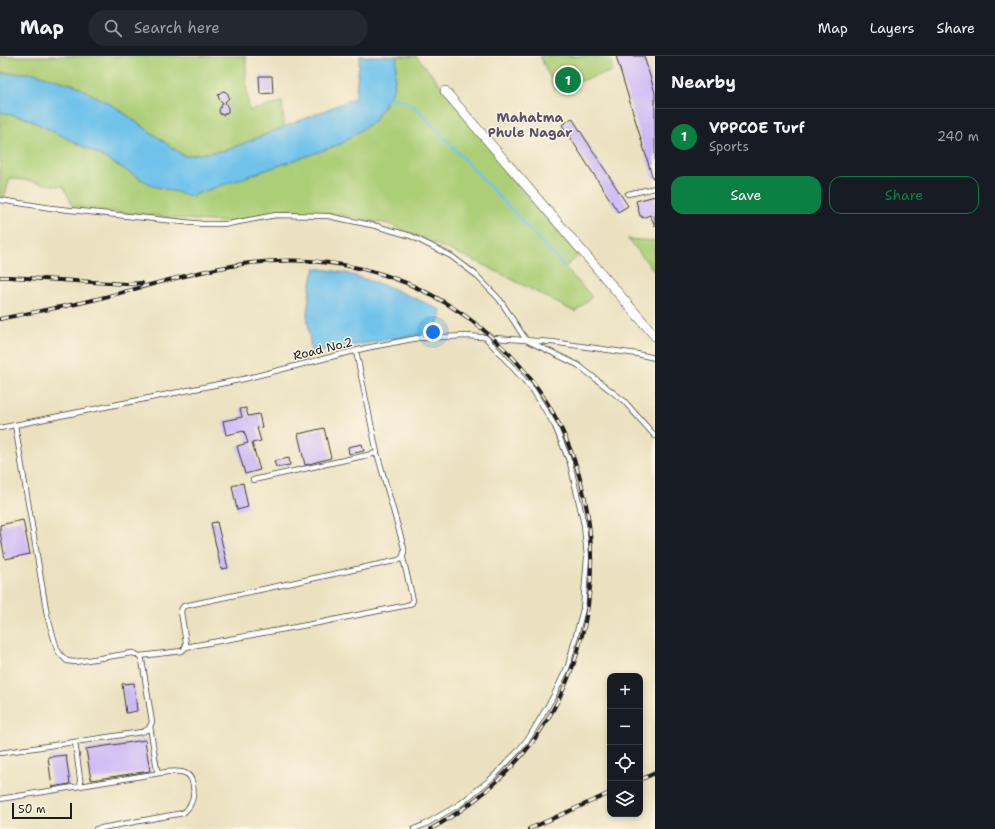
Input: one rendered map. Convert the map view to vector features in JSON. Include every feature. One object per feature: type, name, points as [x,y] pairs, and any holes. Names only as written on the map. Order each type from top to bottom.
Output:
[{"type":"street","points":[[445,91],[655,336]]},
{"type":"lane","points":[[628,194],[655,188]]},
{"type":"lane","points":[[0,200],[203,224],[228,224],[276,216],[328,216],[376,226],[411,236],[451,256],[475,274],[500,300],[526,340],[578,365],[624,401],[655,436]]},
{"type":"lane","name":"Road No.2","points":[[0,428],[244,379],[356,351],[418,338],[467,336],[552,342],[655,358]]},
{"type":"lane","points":[[414,829],[424,825],[460,804],[492,778],[530,736],[553,697],[568,666],[583,609],[587,557],[584,524],[570,463],[555,426],[533,390],[485,337]]},
{"type":"lane","points":[[15,425],[47,615],[57,649],[64,659],[70,662],[132,653],[140,656],[172,652],[408,605],[412,603],[413,600],[403,558],[404,548],[377,453],[356,351]]},
{"type":"lane","points":[[253,480],[377,453]]},
{"type":"lane","points":[[184,649],[186,643],[180,612],[184,606],[403,558]]},
{"type":"lane","points":[[0,754],[147,730],[152,722],[142,660],[140,656]]},
{"type":"lane","points":[[150,726],[157,770],[160,773]]},
{"type":"lane","points":[[76,742],[82,786]]},
{"type":"lane","points":[[0,799],[160,773],[182,772],[187,773],[191,778],[193,796],[191,804],[183,813],[96,829]]},
{"type":"green space","points":[[0,56],[246,56],[246,85],[249,111],[282,102],[284,127],[227,150],[184,156],[114,106],[34,73],[0,73]]},
{"type":"green space","points":[[397,56],[416,56],[583,252],[565,267],[592,297],[575,312],[482,264],[389,224],[354,217],[323,213],[288,213],[222,222],[73,207],[64,187],[10,178],[4,198],[0,197],[0,112],[26,118],[98,154],[152,185],[394,88]]},
{"type":"green space","points":[[540,56],[609,56],[613,71],[555,89]]},
{"type":"green space","points":[[628,239],[655,241],[655,272]]},
{"type":"water","points":[[360,56],[397,56],[394,88],[375,120],[341,144],[191,196],[153,186],[98,154],[26,118],[0,112],[0,73],[34,73],[75,85],[114,106],[184,156],[227,150],[355,98]]},
{"type":"water","points":[[315,268],[346,273],[389,287],[441,310],[436,332],[311,352],[307,313],[311,282]]},
{"type":"building","points":[[616,56],[644,56],[655,93],[655,178],[653,179]]},
{"type":"building","points":[[259,76],[272,76],[273,93],[260,94]]},
{"type":"building","points":[[223,91],[228,94],[229,98],[225,102],[228,112],[223,115],[220,114],[219,110],[223,103],[219,99],[218,95]]},
{"type":"building","points":[[572,118],[628,206],[618,212],[562,125]]},
{"type":"building","points":[[655,196],[655,226],[650,215],[642,218],[642,216],[640,216],[636,201]]},
{"type":"building","points":[[246,408],[248,416],[259,414],[262,427],[257,428],[261,441],[252,443],[260,470],[245,474],[237,446],[248,443],[244,431],[226,435],[223,421],[242,417],[240,409]]},
{"type":"building","points":[[324,428],[331,458],[305,465],[298,434]]},
{"type":"building","points":[[362,444],[364,451],[349,454],[348,447]]},
{"type":"building","points":[[289,458],[290,465],[276,467],[274,461]]},
{"type":"building","points":[[243,483],[248,507],[237,510],[232,486]]},
{"type":"building","points":[[23,520],[30,554],[5,559],[0,525]]},
{"type":"building","points":[[217,522],[228,568],[221,569],[211,523]]},
{"type":"building","points":[[134,683],[137,711],[126,713],[122,684]]},
{"type":"building","points":[[145,740],[150,771],[91,780],[86,749]]},
{"type":"building","points":[[66,755],[70,784],[52,787],[48,757]]},
{"type":"waterway","points":[[387,96],[411,104],[421,113],[565,267]]},
{"type":"railway","points":[[0,319],[85,302],[226,267],[260,262],[294,260],[312,261],[346,265],[363,269],[385,275],[427,292],[465,316],[483,330],[516,361],[547,403],[570,450],[585,499],[591,550],[589,601],[578,651],[559,699],[531,744],[521,757],[486,791],[473,802],[431,829]]},
{"type":"railway","points":[[0,277],[126,284],[142,283]]},
{"type":"railway","points":[[643,779],[655,773]]},
{"type":"railway","points":[[529,829],[607,794]]},
{"type":"place","name":"VPPCOE Turf","points":[[568,80]]},
{"type":"district","name":"Mahatma Phule Nagar","points":[[530,124]]}]
